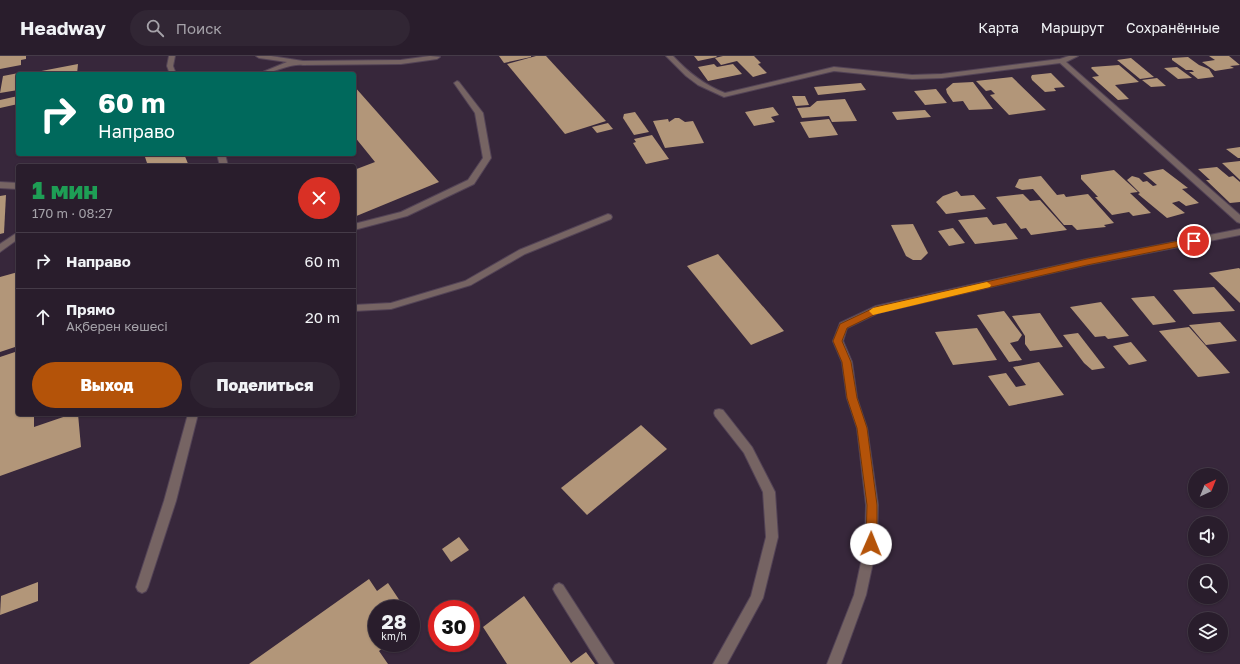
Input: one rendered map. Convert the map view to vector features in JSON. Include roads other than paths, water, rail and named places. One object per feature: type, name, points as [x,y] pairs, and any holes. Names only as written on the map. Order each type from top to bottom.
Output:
[{"type":"street","points":[[172,56],[170,66],[172,72]]},
{"type":"street","points":[[259,56],[293,62],[324,63],[401,62],[437,57]]},
{"type":"street","points":[[670,56],[687,74],[706,88],[724,95],[834,69],[912,77],[942,76],[1061,61],[1076,56]]},
{"type":"street","points":[[1061,61],[1240,220]]},
{"type":"street","points":[[267,72],[293,62]]},
{"type":"street","points":[[356,226],[404,214],[470,182],[487,158],[479,113],[457,83]]},
{"type":"street","points":[[0,185],[16,186]]},
{"type":"street","points":[[356,308],[391,306],[468,282],[522,252],[608,217]]},
{"type":"street","points":[[834,664],[860,595],[871,544],[872,505],[862,428],[852,398],[847,362],[838,341],[844,326],[876,310],[1087,262],[1240,232]]},
{"type":"street","points":[[0,249],[16,237]]},
{"type":"street","points":[[719,413],[748,450],[769,492],[772,538],[757,598],[720,664]]},
{"type":"street","points":[[142,587],[170,502],[192,416]]},
{"type":"street","points":[[558,589],[607,664]]}]
